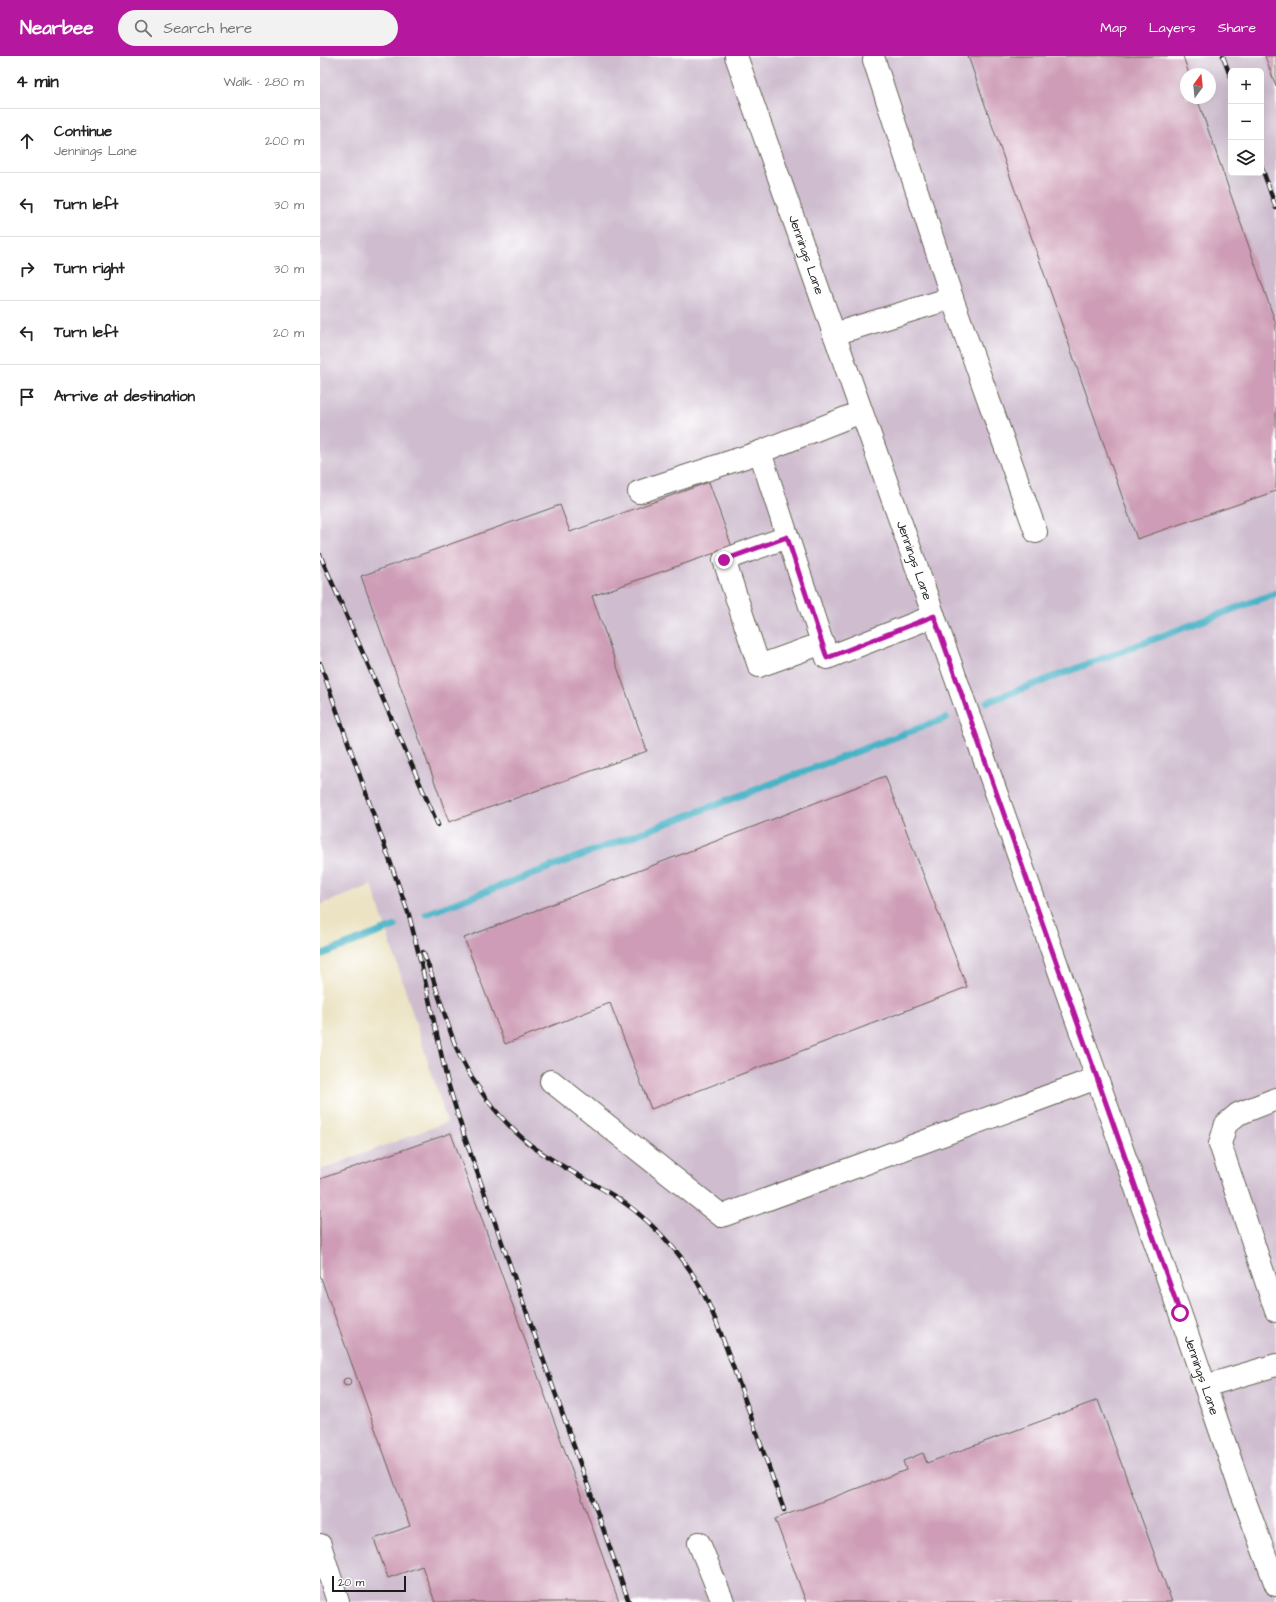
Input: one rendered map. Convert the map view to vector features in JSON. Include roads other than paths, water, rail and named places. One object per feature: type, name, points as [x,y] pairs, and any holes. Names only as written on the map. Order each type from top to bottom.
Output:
[{"type":"street","name":"Jennings Lane","points":[[736,56],[1239,1485],[1276,1585]]},
{"type":"street","points":[[874,60],[952,298],[1036,532]]},
{"type":"street","points":[[834,334],[952,298]]},
{"type":"street","points":[[639,492],[760,452],[862,412]]},
{"type":"street","points":[[760,452],[827,658],[934,616]]},
{"type":"street","points":[[787,537],[724,560],[741,613],[759,666],[822,643]]},
{"type":"street","points":[[551,1081],[722,1216],[1097,1078]]},
{"type":"street","points":[[1276,1099],[1238,1114],[1226,1124],[1220,1144],[1276,1311]]},
{"type":"street","points":[[1205,1386],[1276,1365]]},
{"type":"street","points":[[699,1543],[724,1602]]},
{"type":"street","points":[[320,1545],[338,1602]]},
{"type":"waterway","points":[[987,702],[1276,593]]},
{"type":"waterway","points":[[426,914],[946,718]]},
{"type":"waterway","points":[[320,955],[395,926]]},
{"type":"railway","points":[[1223,56],[1228,70]]},
{"type":"railway","points":[[1264,174],[1276,208]]},
{"type":"railway","points":[[320,555],[438,825]]},
{"type":"railway","points":[[320,663],[409,915],[447,1080],[464,1135],[629,1602]]},
{"type":"railway","points":[[423,952],[456,1047],[477,1086],[496,1111],[517,1134],[539,1151],[619,1199],[634,1210],[662,1236],[686,1264],[705,1296],[720,1330],[784,1510]]}]
